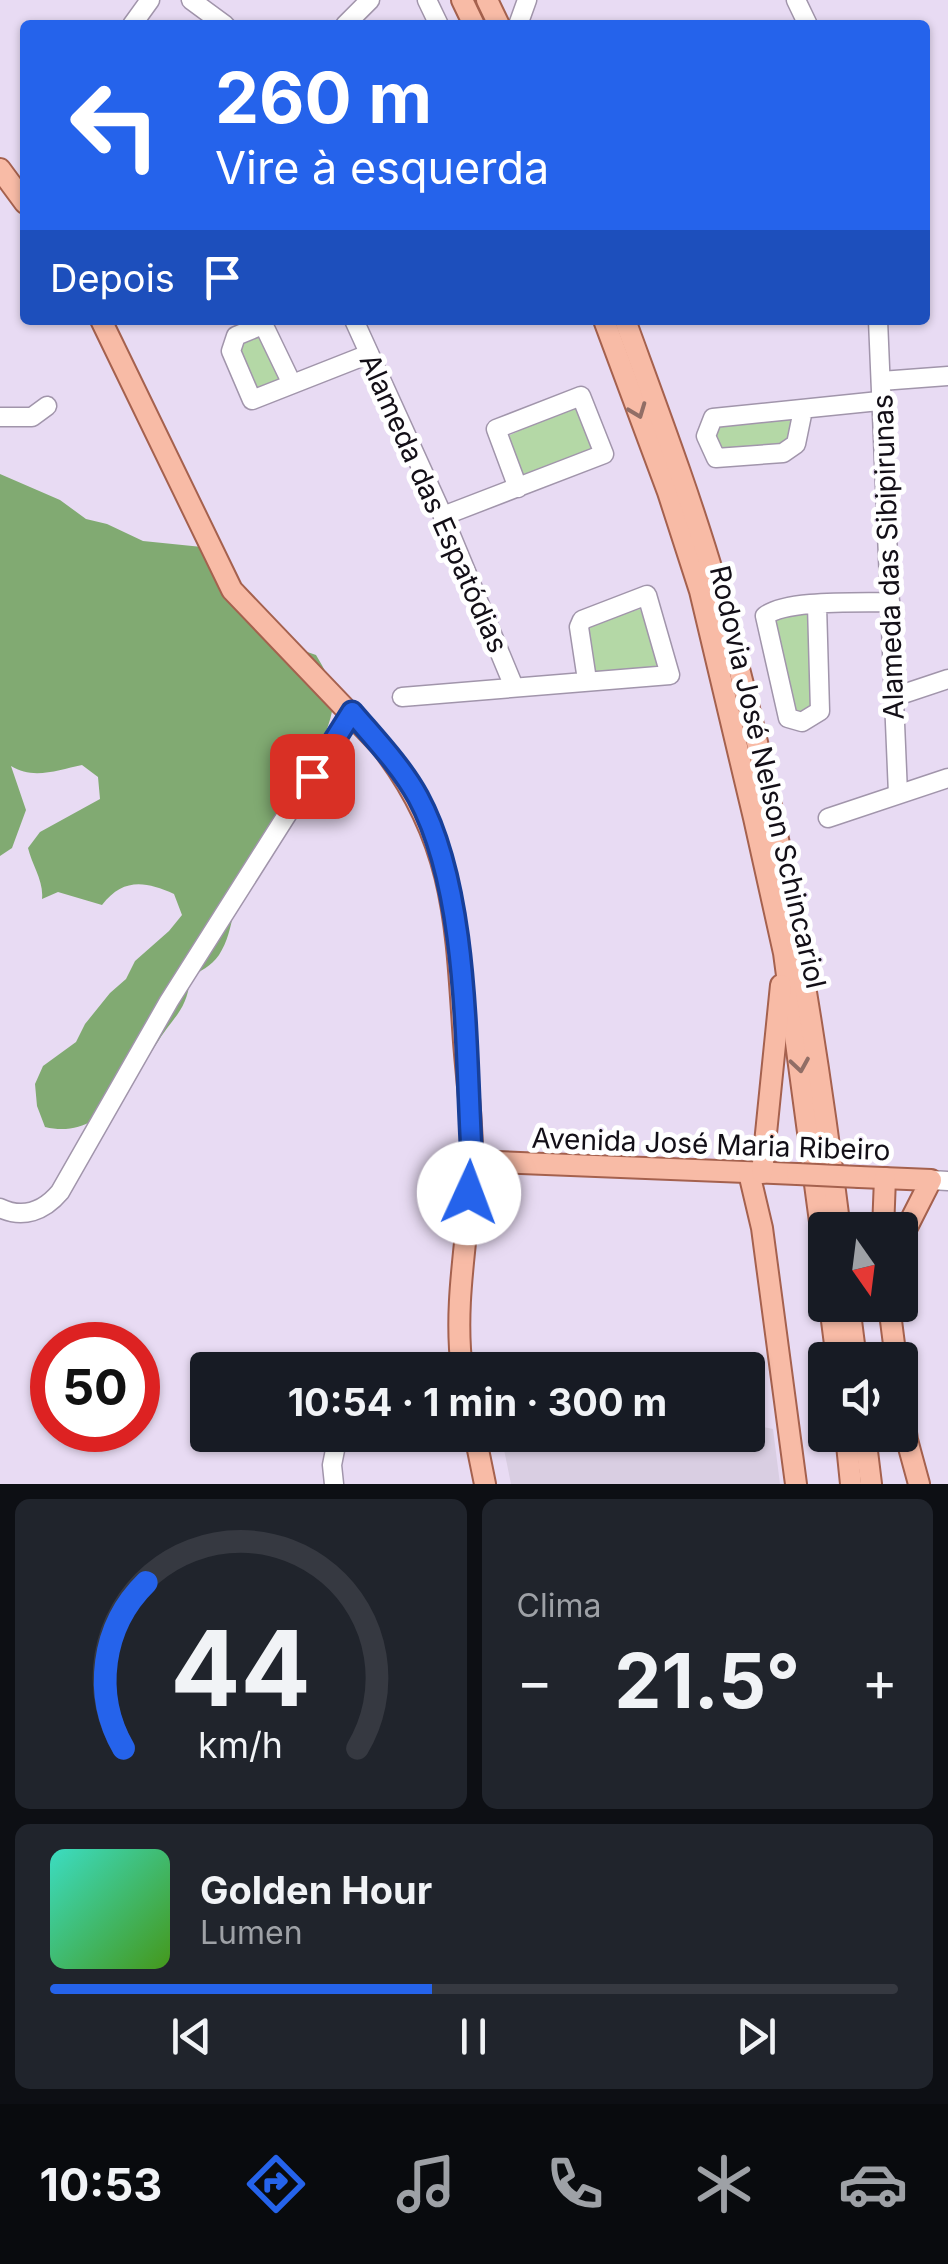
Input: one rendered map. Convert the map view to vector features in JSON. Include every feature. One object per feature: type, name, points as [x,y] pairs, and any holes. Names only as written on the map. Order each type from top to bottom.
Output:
[{"type":"main road","points":[[0,169],[20,196]]},
{"type":"main road","points":[[103,325],[232,590],[267,630],[352,712],[417,796],[441,857],[457,934],[472,1161],[459,1313],[461,1352]]},
{"type":"main road","name":"Rodovia José Nelson Schincariol","points":[[606,325],[700,590],[784,954],[819,1212]]},
{"type":"main road","name":"Rodovia José Nelson Schincariol","points":[[626,325],[685,486],[716,586],[768,795],[816,1044],[838,1212]]},
{"type":"main road","points":[[784,954],[756,1173],[796,1484]]},
{"type":"main road","name":"Avenida José Maria Ribeiro","points":[[472,1161],[939,1180]]},
{"type":"main road","points":[[762,1228],[774,1184],[790,1174]]},
{"type":"main road","points":[[884,1212],[885,1178]]},
{"type":"main road","points":[[918,1213],[939,1180]]},
{"type":"main road","points":[[478,1452],[485,1484]]},
{"type":"main road","points":[[848,1452],[851,1484]]},
{"type":"main road","points":[[867,1452],[871,1484]]},
{"type":"main road","points":[[910,1452],[919,1484]]},
{"type":"street","points":[[192,0],[218,20]]},
{"type":"street","points":[[350,20],[370,0]]},
{"type":"street","name":"Alameda das Espatódias","points":[[356,325],[443,516],[514,687]]},
{"type":"street","name":"Alameda das Sibipirunas","points":[[878,325],[898,794]]},
{"type":"street","points":[[292,384],[266,330],[260,326],[236,336],[231,351],[252,400],[369,354]]},
{"type":"street","points":[[880,381],[948,376]]},
{"type":"street","points":[[443,516],[518,488],[604,454],[581,396],[496,429],[518,488]]},
{"type":"street","points":[[803,410],[796,444],[784,453],[716,458],[706,436],[712,418],[879,401]]},
{"type":"street","points":[[0,417],[32,418],[47,406]]},
{"type":"street","points":[[402,697],[670,675],[647,595],[582,620],[579,627],[587,680]]},
{"type":"street","points":[[817,605],[820,711],[802,722],[788,718],[765,616],[773,609],[817,605],[890,602]]},
{"type":"street","points":[[894,697],[948,679]]},
{"type":"street","points":[[0,1225],[19,1214],[37,1211],[60,1192],[169,1000],[352,712]]},
{"type":"street","points":[[828,818],[948,778]]},
{"type":"street","points":[[0,1208],[19,1214]]},
{"type":"street","points":[[334,1484],[335,1452]]},
{"type":"shaded area","points":[[765,1427],[773,1429],[780,1484],[511,1484],[504,1452],[765,1452]]},
{"type":"green space","points":[[259,329],[289,382],[255,396],[235,353],[240,338]]},
{"type":"green space","points":[[576,404],[594,451],[522,482],[506,437]]},
{"type":"green space","points":[[798,415],[794,442],[782,451],[714,451],[714,421]]},
{"type":"green space","points":[[0,474],[60,500],[86,519],[143,541],[202,547],[261,636],[316,655],[329,679],[333,698],[321,744],[246,868],[219,955],[190,979],[179,1012],[114,1104],[83,1125],[65,1129],[45,1127],[37,1106],[35,1084],[43,1066],[76,1042],[85,1024],[126,979],[135,961],[182,915],[174,894],[153,886],[126,886],[102,905],[58,892],[42,899],[40,879],[28,848],[40,832],[100,799],[98,777],[82,765],[37,773],[11,766],[26,810],[12,848],[0,856]]},
{"type":"green space","points":[[640,609],[663,667],[593,673],[589,624]]},
{"type":"green space","points":[[814,613],[818,709],[803,716],[792,714],[771,622],[783,614]]},
{"type":"route","points":[[312,776],[352,712],[403,774],[430,823],[457,934],[472,1161],[469,1193]]}]
